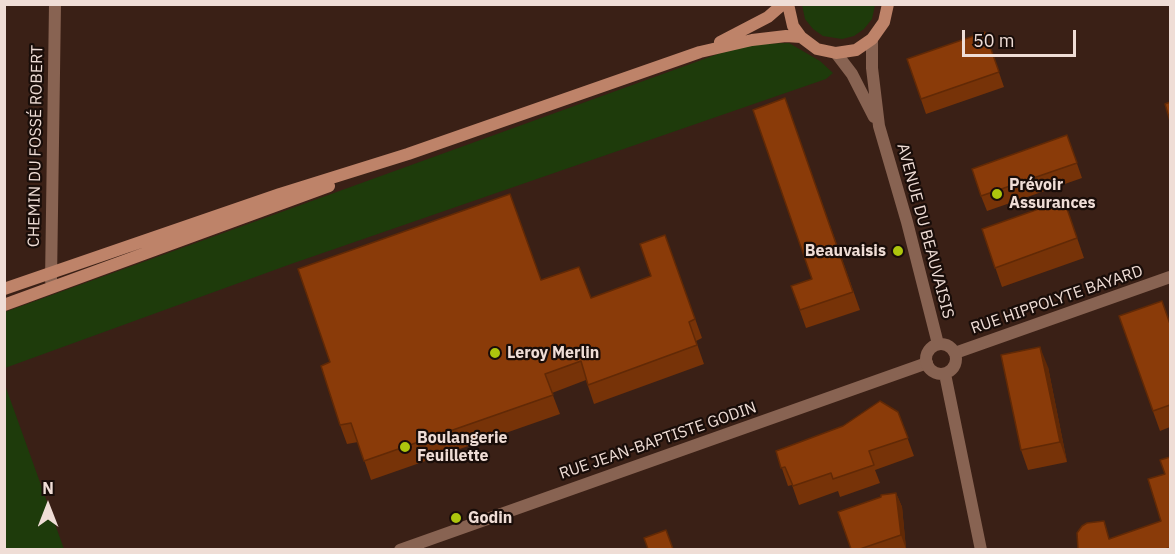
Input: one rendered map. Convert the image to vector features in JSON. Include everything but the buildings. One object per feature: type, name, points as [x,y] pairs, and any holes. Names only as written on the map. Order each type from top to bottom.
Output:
[{"type":"main road","points":[[700,52],[768,17],[783,4]]},
{"type":"main road","points":[[788,4],[793,26],[801,37],[817,49],[836,53],[856,50],[872,39],[881,28],[889,6]]},
{"type":"main road","points":[[4,289],[700,52],[752,40],[786,36],[801,37]]},
{"type":"main road","points":[[4,305],[356,176],[408,153]]},
{"type":"street","name":"CHEMIN DU FOSSÉ ROBERT","points":[[51,288],[55,4]]},
{"type":"street","name":"AVENUE DU BEAUVAISIS","points":[[872,39],[872,68],[879,126],[907,222],[938,344]]},
{"type":"street","name":"AVENUE DU BEAUVAISIS","points":[[836,53],[852,74],[879,126]]},
{"type":"street","name":"RUE HIPPOLYTE BAYARD","points":[[955,353],[1170,277]]},
{"type":"street","points":[[938,344],[948,345],[955,353],[955,366],[945,374],[934,372],[927,363],[928,352],[938,344]]},
{"type":"street","name":"RUE JEAN-BAPTISTE GODIN","points":[[400,549],[927,363]]},
{"type":"street","points":[[945,374],[981,549]]},
{"type":"green space","points":[[802,4],[875,5],[872,19],[864,29],[854,36],[842,39],[823,36],[813,29],[805,19]]},
{"type":"green space","points":[[789,43],[820,61],[833,73],[826,79],[291,264],[5,368],[5,312],[718,54],[755,44]]},
{"type":"green space","points":[[5,385],[64,549],[5,549]]},
{"type":"place","name":"Prévoir Assurances","points":[[997,194]]},
{"type":"place","name":"Beauvaisis","points":[[898,251]]},
{"type":"place","name":"Leroy Merlin","points":[[495,353]]},
{"type":"place","name":"Boulangerie Feuillette","points":[[405,447]]},
{"type":"place","name":"Godin","points":[[456,518]]}]
